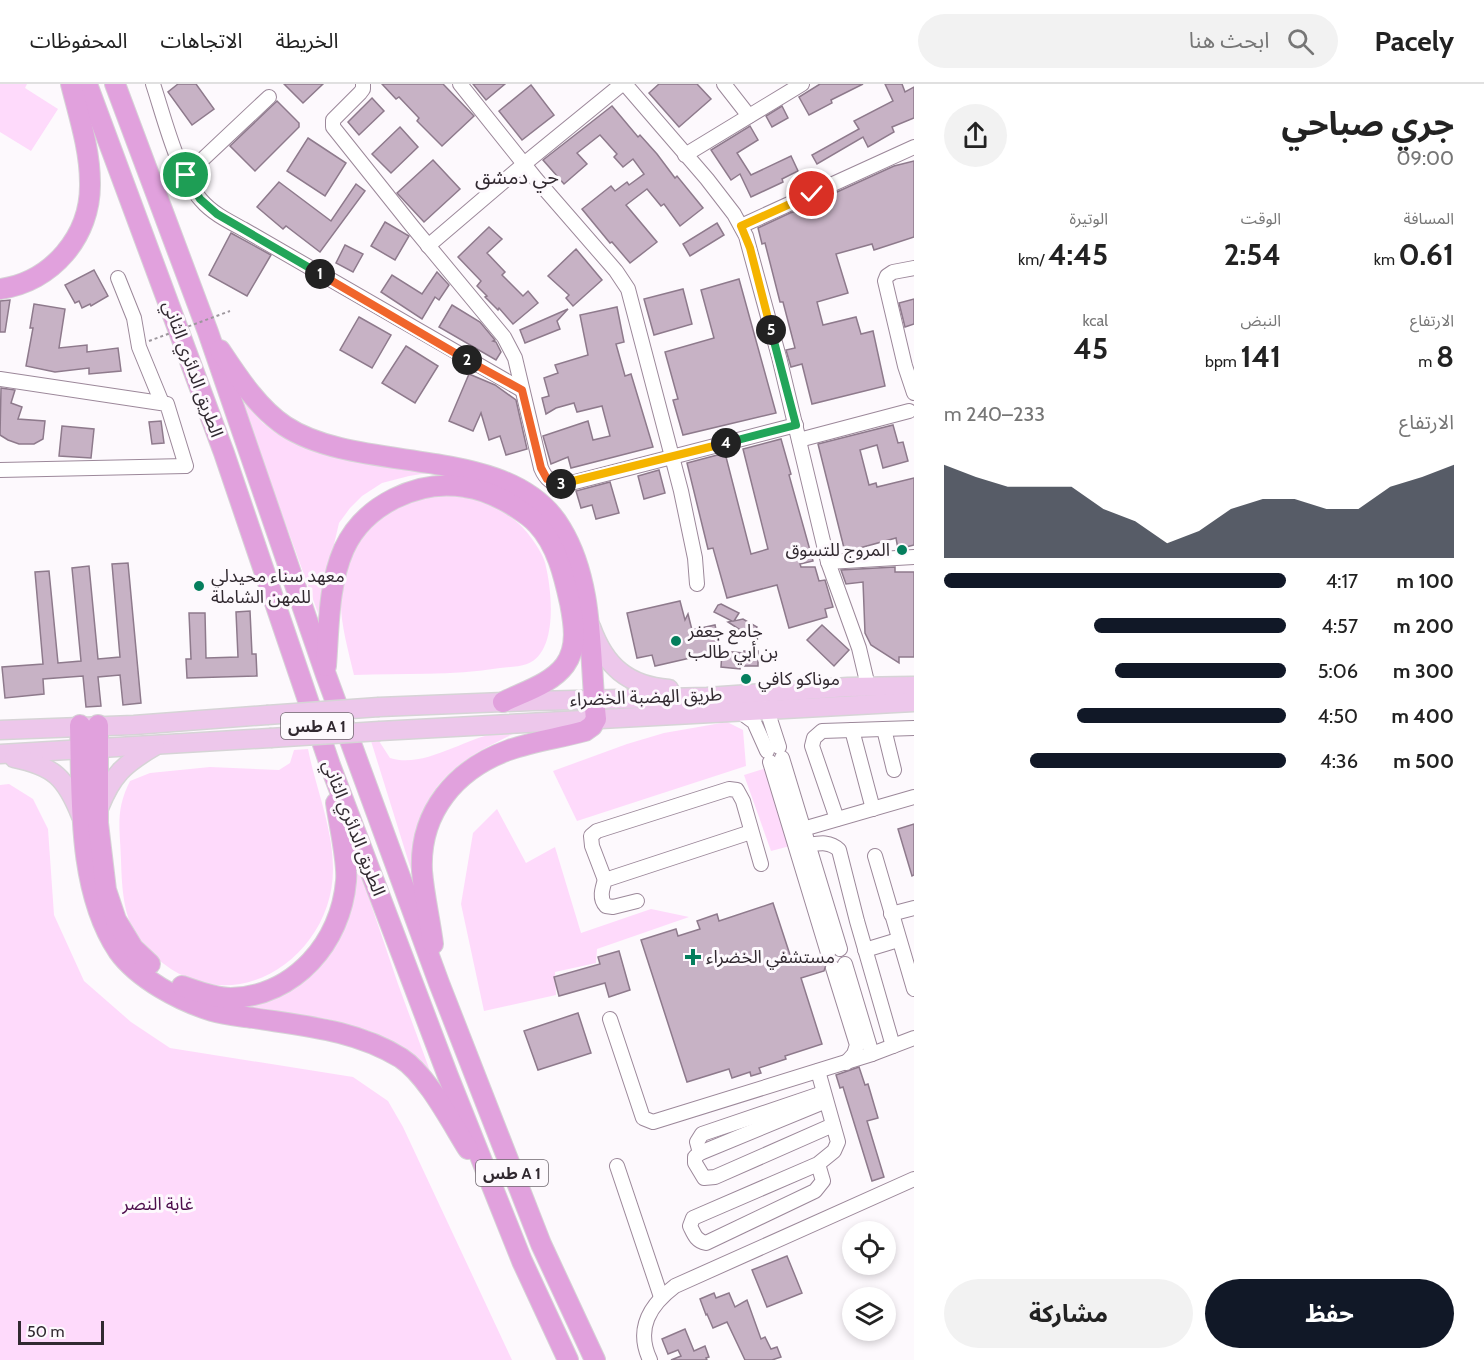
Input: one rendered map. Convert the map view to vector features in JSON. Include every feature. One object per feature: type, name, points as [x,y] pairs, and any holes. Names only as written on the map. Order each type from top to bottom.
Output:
[{"type":"highway","points":[[0,290],[23,284],[42,275],[69,250],[84,223],[90,175],[71,84]]},
{"type":"highway","name":"الطريق الدائري الثاني","points":[[87,84],[224,453],[330,765],[492,1186],[522,1261],[568,1360]]},
{"type":"highway","name":"الطريق الدائري الثاني","points":[[115,84],[208,332],[326,675],[439,982],[541,1244],[595,1360]]},
{"type":"highway","points":[[208,332],[251,394],[284,426],[308,439],[335,448],[455,467],[495,478],[538,502],[557,522],[567,540],[583,590],[588,620],[596,719],[592,726],[585,730],[530,743],[490,757],[467,772],[447,792],[432,816],[424,843],[422,871],[439,982]]},
{"type":"highway","points":[[326,675],[332,589],[337,566],[345,547],[355,532],[374,511],[401,495],[432,487],[465,487],[496,496],[526,514],[538,525],[555,554],[565,580],[572,613],[574,640],[571,654],[560,671],[545,682],[503,702]]},
{"type":"highway","points":[[89,725],[91,816],[87,858],[93,893],[104,925],[119,952],[143,976],[170,993],[213,1011],[339,1031],[402,1059],[426,1084],[492,1186]]},
{"type":"highway","points":[[91,816],[106,890],[116,920],[133,948],[156,970],[179,985],[206,994],[230,998],[253,994],[281,986],[299,972],[325,943],[341,914],[347,879],[330,765]]},
{"type":"main road","points":[[588,620],[604,655],[616,668],[629,677],[654,688],[735,703]]},
{"type":"main road","name":"طريق الهضبة الخضراء","points":[[0,755],[380,730],[596,719],[735,703],[760,693],[868,686],[914,686]]},
{"type":"main road","name":"طريق الهضبة الخضراء","points":[[0,730],[134,725],[379,707],[594,699],[735,703],[768,710],[914,702]]},
{"type":"main road","points":[[0,755],[41,765],[57,774],[91,816],[119,771],[155,746]]},
{"type":"street","points":[[153,84],[186,175],[200,199],[217,214],[522,390]]},
{"type":"street","points":[[363,84],[363,89],[333,120],[333,127],[504,337],[515,358],[541,468],[545,476],[554,483],[567,484],[796,425]]},
{"type":"street","points":[[460,84],[625,283],[672,456],[695,558],[697,584]]},
{"type":"street","points":[[428,246],[623,84],[706,179],[741,226],[750,248],[796,425],[828,562],[859,648],[868,686]]},
{"type":"street","points":[[724,84],[749,116]]},
{"type":"street","points":[[685,155],[802,84]]},
{"type":"street","points":[[186,175],[269,97]]},
{"type":"street","points":[[741,226],[914,147]]},
{"type":"street","points":[[914,268],[893,272],[887,276],[885,281],[905,366],[914,393]]},
{"type":"street","points":[[118,278],[134,318],[139,347],[162,403]]},
{"type":"street","points":[[0,379],[167,404],[186,465],[0,470]]},
{"type":"street","points":[[799,440],[912,410]]},
{"type":"street","points":[[828,562],[914,557]]},
{"type":"street","points":[[735,703],[754,722],[775,755],[808,844],[834,951],[775,755],[768,710],[760,693]]},
{"type":"street","points":[[837,819],[812,746],[814,738],[822,731],[914,728]]},
{"type":"street","points":[[884,729],[894,770]]},
{"type":"street","points":[[852,730],[873,809]]},
{"type":"street","points":[[637,901],[613,907],[606,906],[603,902],[602,890],[605,880],[592,846],[591,836],[597,831],[729,789],[737,790],[743,801],[761,864]]},
{"type":"street","points":[[803,829],[914,797]]},
{"type":"street","points":[[605,880],[751,832]]},
{"type":"street","points":[[808,844],[825,843],[839,850],[893,1046]]},
{"type":"street","points":[[875,856],[914,989]]},
{"type":"street","points":[[891,914],[914,908]]},
{"type":"street","points":[[865,950],[898,940]]},
{"type":"street","points":[[846,1063],[854,1054],[857,1045],[839,966],[872,1054]]},
{"type":"street","points":[[610,1019],[642,1118],[653,1122],[846,1063],[914,1038]]},
{"type":"street","points":[[818,1071],[838,1142],[834,1151],[818,1164],[693,1218],[690,1226],[695,1237],[700,1242],[706,1243],[815,1191],[823,1181],[818,1164]]},
{"type":"street","points":[[824,1097],[702,1134],[697,1142],[700,1154],[695,1157],[694,1163],[704,1178],[715,1177],[833,1125]]},
{"type":"street","points":[[617,1166],[661,1297]]},
{"type":"street","points":[[650,1360],[643,1335],[649,1314],[661,1297],[675,1286],[914,1179]]},
{"type":"path","points":[[149,341],[230,311]]},
{"type":"green space","points":[[0,84],[27,84],[25,88],[58,109],[31,151],[0,132]]},
{"type":"green space","points":[[240,399],[263,423],[281,436],[324,454],[372,463],[441,471],[382,483],[362,496],[350,508],[339,523],[318,613]]},
{"type":"green space","points":[[464,495],[493,506],[518,523],[540,552],[548,578],[551,606],[548,635],[544,648],[537,658],[527,664],[482,671],[354,675],[341,613],[343,579],[353,552],[370,528],[392,510],[405,503],[426,497]]},
{"type":"green space","points":[[727,722],[743,730],[746,766],[577,821],[553,771],[664,733]]},
{"type":"green space","points":[[517,732],[466,760],[439,784],[421,817],[415,843],[413,876],[371,741],[379,741],[390,758],[403,760],[430,756],[485,736]]},
{"type":"green space","points":[[308,749],[327,824],[333,869],[329,900],[317,928],[299,952],[276,970],[250,982],[222,985],[193,980],[164,964],[141,943],[130,924],[125,903],[122,882],[120,811],[130,781],[150,773],[210,767],[279,770],[290,763],[294,750]]},
{"type":"green space","points":[[766,768],[790,846],[771,851],[744,775]]},
{"type":"green space","name":"غابة النصر","points":[[9,784],[33,799],[48,829],[54,915],[84,981],[131,1022],[170,1048],[353,1077],[388,1101],[403,1127],[512,1360],[0,1360],[0,785]]},
{"type":"green space","points":[[497,809],[526,863],[555,847],[581,933],[651,909],[689,917],[597,949],[596,963],[555,972],[556,995],[484,1011],[461,904],[473,833]]},
{"type":"green space","points":[[354,854],[433,1079],[392,1041],[373,1032],[328,1019],[213,1005],[313,963]]},
{"type":"building","points":[[178,84],[196,84],[214,109],[192,125],[168,92]]},
{"type":"building","points":[[284,84],[323,84],[303,103]]},
{"type":"building","points":[[382,84],[443,84],[474,116],[442,146],[417,121],[419,118],[399,97],[396,99]]},
{"type":"building","points":[[473,84],[505,84],[486,100]]},
{"type":"building","points":[[659,84],[697,84],[711,99],[679,127],[649,93]]},
{"type":"building","points":[[820,84],[863,84],[831,100],[832,103],[809,115],[799,97]]},
{"type":"building","points":[[885,84],[902,84],[905,92],[914,87],[914,118],[892,127],[894,132],[868,147],[863,137],[817,164],[812,155],[859,129],[854,121],[893,101]]},
{"type":"building","points":[[531,85],[554,115],[522,140],[499,111]]},
{"type":"building","points":[[372,98],[384,111],[359,135],[348,122]]},
{"type":"building","points":[[277,101],[299,123],[299,127],[255,171],[230,146]]},
{"type":"building","points":[[612,106],[638,137],[640,135],[657,154],[675,178],[677,176],[703,208],[680,226],[664,204],[661,206],[647,189],[626,205],[657,242],[630,263],[582,209],[611,186],[615,191],[627,182],[629,185],[644,174],[633,159],[623,167],[614,157],[617,154],[600,135],[577,153],[587,164],[564,184],[543,160]]},
{"type":"building","points":[[782,106],[788,118],[772,127],[766,116]]},
{"type":"building","points":[[750,126],[758,140],[737,153],[751,175],[791,156],[798,171],[782,179],[783,182],[751,197],[740,174],[731,180],[711,150]]},
{"type":"building","points":[[400,127],[418,147],[391,173],[372,154]]},
{"type":"building","points":[[308,138],[346,163],[325,196],[287,171]]},
{"type":"building","points":[[433,160],[460,189],[424,222],[397,193]]},
{"type":"building","points":[[914,161],[914,237],[874,250],[872,244],[836,254],[848,293],[817,302],[823,325],[856,317],[861,334],[873,331],[885,386],[812,404],[802,364],[791,367],[786,350],[795,348],[765,243],[762,244],[758,228],[790,213],[827,201],[826,197],[894,166]]},
{"type":"building","points":[[279,182],[331,221],[356,184],[365,191],[320,252],[286,226],[283,229],[257,207]]},
{"type":"building","points":[[385,222],[409,236],[395,260],[371,246]]},
{"type":"building","points":[[717,223],[724,235],[690,256],[683,244]]},
{"type":"building","points":[[489,227],[502,239],[487,253],[505,272],[502,275],[523,296],[528,291],[538,303],[513,324],[485,297],[487,296],[477,286],[481,281],[458,257]]},
{"type":"building","points":[[231,233],[271,255],[247,296],[209,275]]},
{"type":"building","points":[[345,245],[363,254],[353,272],[336,263]]},
{"type":"building","points":[[576,249],[602,280],[573,306],[566,298],[569,295],[548,276]]},
{"type":"building","points":[[94,270],[108,296],[91,306],[90,304],[82,308],[79,301],[75,303],[65,285]]},
{"type":"building","points":[[437,272],[449,285],[439,300],[435,297],[422,319],[381,292],[392,275],[422,294]]},
{"type":"building","points":[[739,279],[776,413],[683,435],[673,400],[678,399],[665,352],[714,338],[701,290]]},
{"type":"building","points":[[683,289],[692,324],[654,335],[644,299]]},
{"type":"building","points":[[914,299],[914,324],[905,327],[899,303]]},
{"type":"building","points":[[10,300],[5,332],[0,332],[0,301]]},
{"type":"building","points":[[34,304],[65,309],[59,348],[87,345],[87,352],[118,348],[121,371],[89,374],[89,368],[55,372],[26,366],[33,328],[30,328]]},
{"type":"building","points":[[452,305],[480,322],[495,340],[493,341],[496,342],[501,352],[496,360],[439,327]]},
{"type":"building","points":[[617,307],[624,342],[616,344],[625,376],[631,374],[653,447],[571,468],[568,457],[551,464],[543,436],[588,421],[593,440],[610,436],[602,406],[577,412],[574,403],[556,408],[546,414],[542,398],[549,396],[544,378],[558,373],[555,365],[588,355],[580,315]]},
{"type":"building","points":[[568,309],[557,321],[560,329],[525,343],[520,330]]},
{"type":"building","points":[[359,317],[391,335],[372,368],[340,350]]},
{"type":"building","points":[[406,346],[438,366],[415,403],[382,383]]},
{"type":"building","points":[[469,374],[495,385],[516,400],[527,449],[506,455],[500,436],[489,440],[481,413],[473,431],[449,421]]},
{"type":"building","points":[[1,388],[15,390],[11,403],[22,407],[18,419],[45,421],[43,439],[34,444],[19,444],[0,435]]},
{"type":"building","points":[[161,421],[164,443],[152,444],[149,422]]},
{"type":"building","points":[[893,425],[898,443],[903,442],[908,461],[883,468],[877,445],[860,450],[869,485],[876,483],[877,487],[914,478],[914,545],[898,549],[896,538],[845,552],[818,444]]},
{"type":"building","points":[[62,426],[94,429],[91,458],[59,456]]},
{"type":"building","points":[[781,439],[813,561],[800,564],[801,567],[815,567],[819,581],[825,580],[833,607],[825,609],[827,617],[789,628],[777,585],[727,598],[713,548],[708,549],[687,463],[725,453],[751,554],[768,549],[743,449]]},
{"type":"building","points":[[659,470],[665,493],[644,499],[638,476]]},
{"type":"building","points":[[610,482],[619,513],[596,519],[592,505],[581,508],[576,491]]},
{"type":"building","points":[[128,563],[141,703],[123,705],[120,675],[98,677],[101,706],[86,707],[83,676],[43,679],[44,694],[5,698],[2,667],[43,664],[35,572],[49,571],[58,663],[81,661],[72,568],[89,566],[98,659],[120,657],[112,564]]},
{"type":"building","points":[[895,567],[895,572],[914,572],[914,657],[899,657],[899,663],[871,645],[865,633],[863,582],[846,584],[841,570]]},
{"type":"building","name":"جامع جعفر بن أبي طالب","points":[[680,601],[685,620],[688,614],[692,630],[715,625],[721,651],[655,666],[652,655],[637,658],[627,613]]},
{"type":"building","points":[[721,604],[739,613],[734,621],[743,619],[757,627],[751,637],[728,622],[732,621],[714,612]]},
{"type":"building","points":[[250,611],[252,654],[256,654],[257,676],[187,678],[186,659],[191,659],[189,613],[205,613],[206,658],[238,657],[236,612]]},
{"type":"building","points":[[822,625],[849,650],[834,666],[807,640]]},
{"type":"building","points":[[722,651],[744,653],[744,651],[758,651],[758,666],[740,666],[740,669],[721,667]]},
{"type":"building","points":[[914,824],[914,875],[912,876],[898,829]]},
{"type":"building","points":[[773,903],[793,964],[819,956],[827,962],[824,971],[801,978],[822,1044],[785,1056],[786,1059],[759,1068],[761,1073],[751,1076],[750,1072],[732,1078],[729,1069],[687,1082],[641,940],[676,929],[678,936],[700,929],[697,921],[717,914],[719,921]]},
{"type":"building","points":[[619,951],[630,990],[609,997],[605,983],[559,996],[554,977],[600,964],[598,957]]},
{"type":"building","points":[[578,1013],[591,1053],[538,1070],[524,1031]]},
{"type":"building","points":[[859,1067],[865,1085],[868,1084],[878,1118],[867,1121],[884,1177],[872,1181],[843,1087],[840,1088],[836,1075]]},
{"type":"building","points":[[787,1256],[802,1293],[767,1307],[752,1270]]},
{"type":"building","points":[[714,1293],[716,1298],[729,1293],[735,1307],[747,1300],[761,1339],[765,1337],[771,1349],[777,1347],[781,1357],[772,1360],[745,1360],[727,1322],[713,1328],[706,1315],[700,1299]]},
{"type":"building","points":[[685,1329],[694,1351],[705,1346],[709,1357],[706,1358],[707,1360],[671,1360],[681,1356],[678,1350],[668,1354],[662,1339]]},
{"type":"place","name":"المروج للتسوق","points":[[902,550]]},
{"type":"place","name":"معهد سناء محيدلي للمهن الشاملة","points":[[199,586]]},
{"type":"place","name":"جامع جعفر بن أبي طالب","points":[[676,641]]},
{"type":"place","name":"موناكو كافي","points":[[746,679]]},
{"type":"place","name":"مستشفي الخضراء","points":[[693,957]]},
{"type":"district","name":"حي دمشق","points":[[517,177]]},
{"type":"route","points":[[186,175],[200,199],[217,214],[522,390],[541,468],[547,479],[562,485],[796,425],[750,248],[741,226],[812,194]]}]
